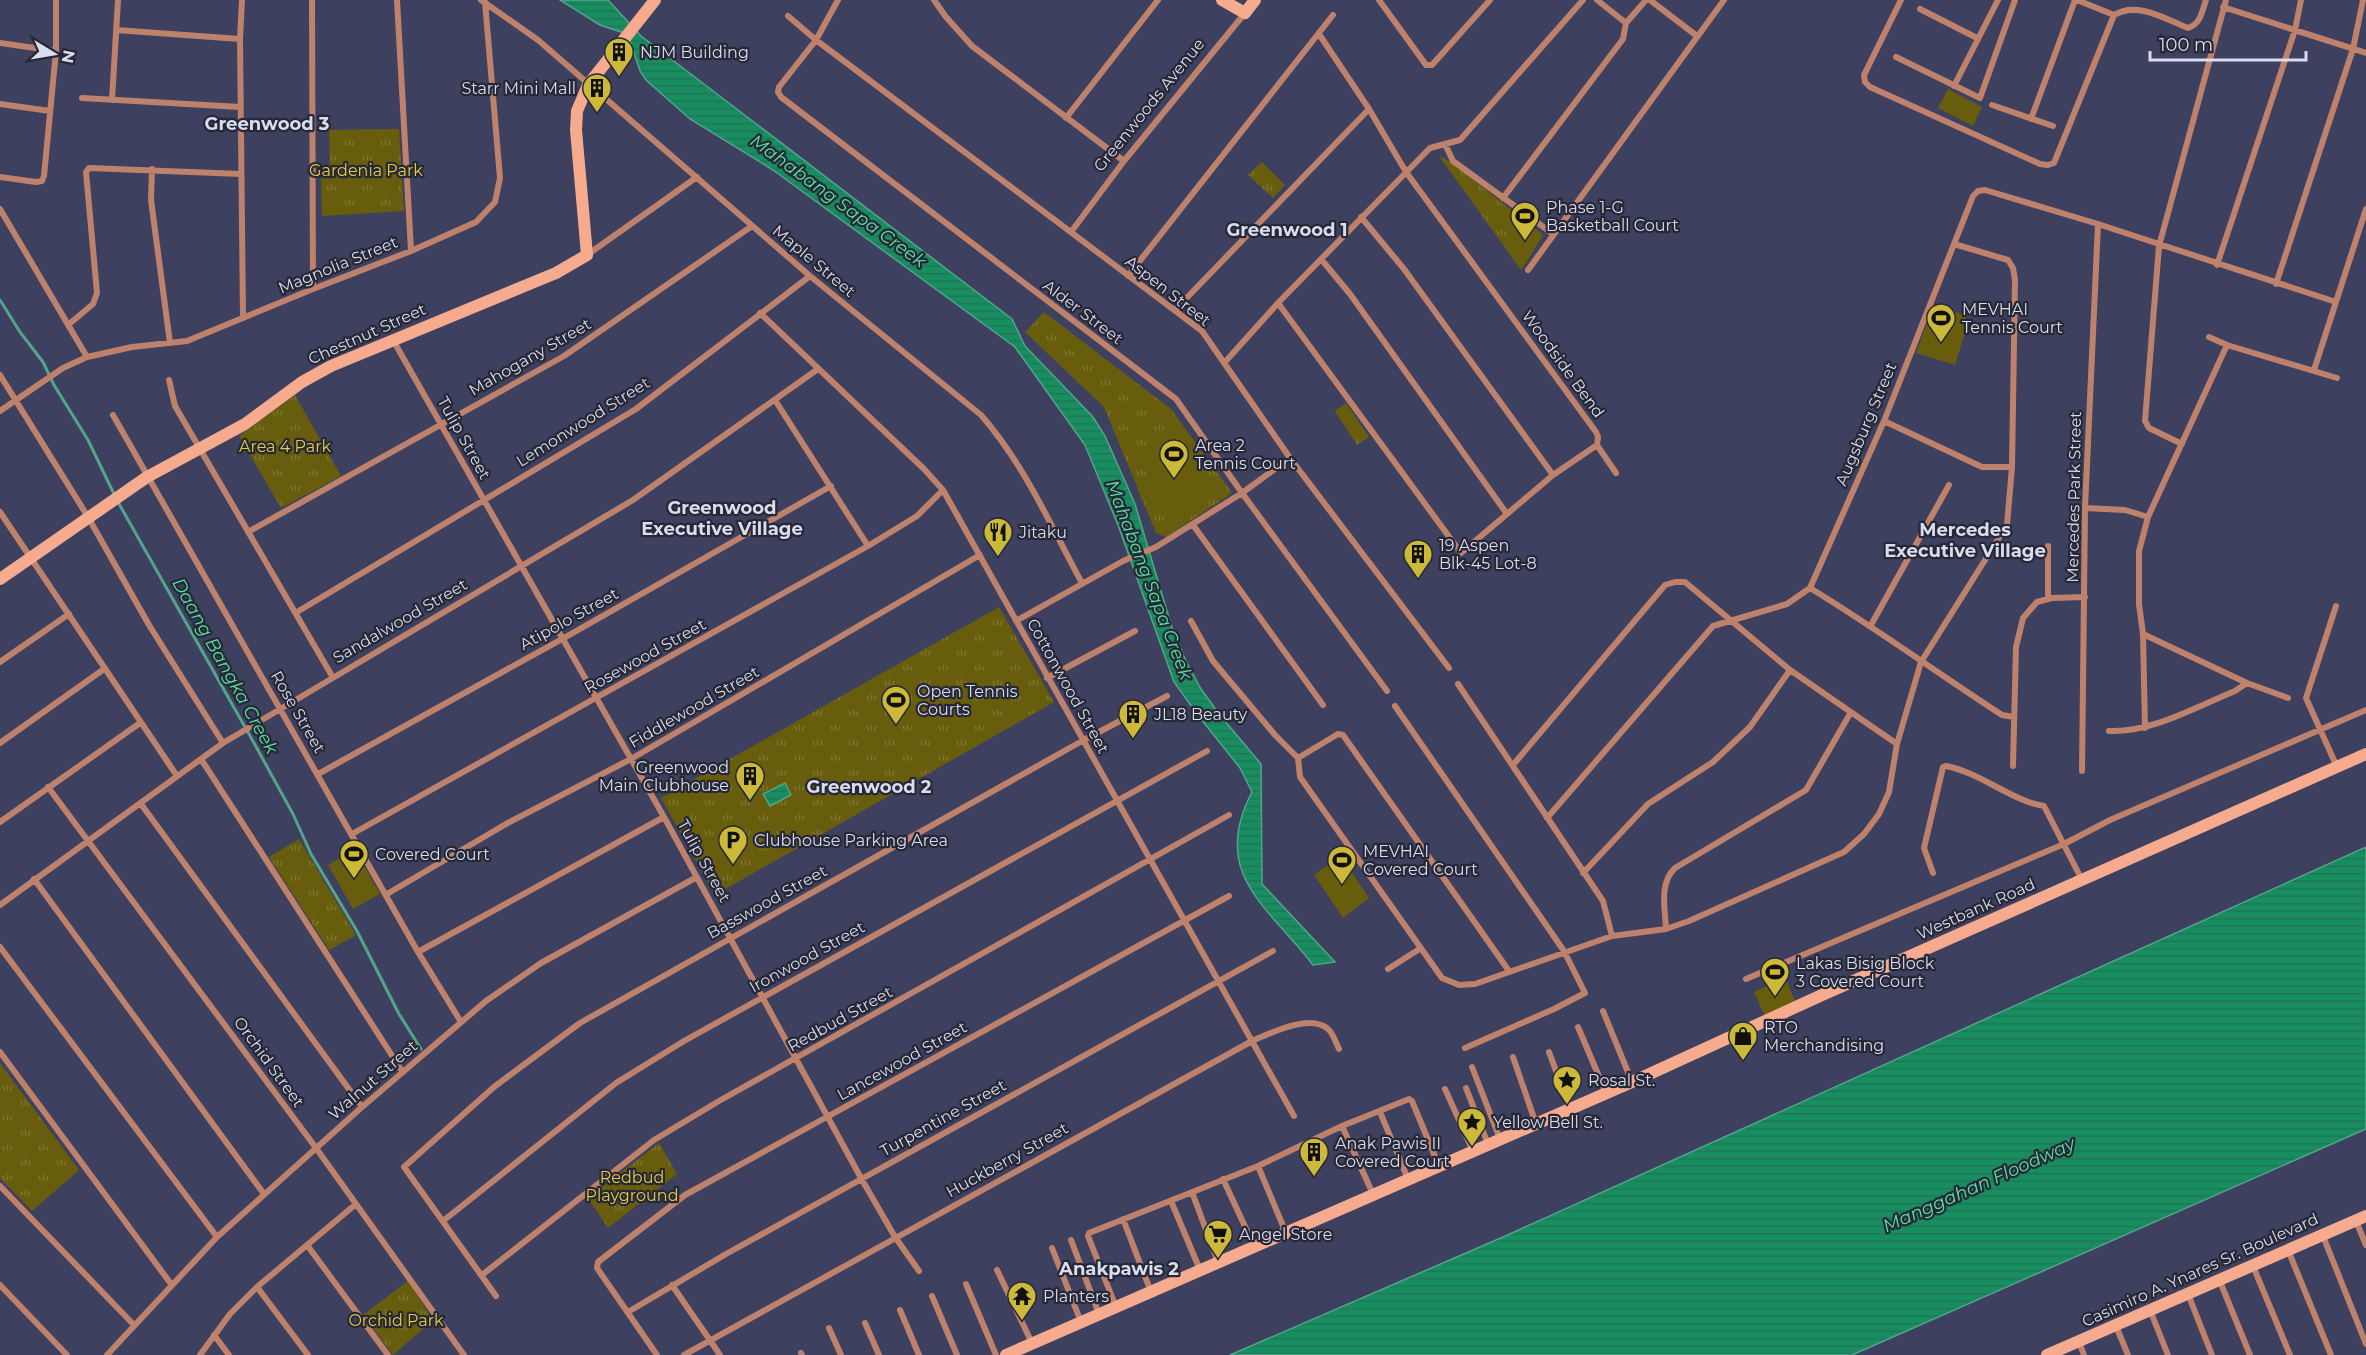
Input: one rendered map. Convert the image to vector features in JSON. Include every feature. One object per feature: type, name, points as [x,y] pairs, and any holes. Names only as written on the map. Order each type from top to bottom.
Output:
[{"type":"street","points":[[0,177],[42,181],[56,51],[56,0]]},
{"type":"street","points":[[112,100],[118,0]]},
{"type":"street","points":[[242,0],[240,107],[243,318]]},
{"type":"street","points":[[312,0],[313,289]]},
{"type":"street","points":[[397,0],[411,251]]},
{"type":"street","points":[[587,255],[576,130],[577,111],[588,85],[655,0]]},
{"type":"street","name":"Alder Street","points":[[838,0],[816,40],[780,87],[778,92],[781,97],[1176,399],[1386,691]]},
{"type":"street","points":[[934,0],[972,46],[1124,161]]},
{"type":"street","points":[[1066,118],[1158,0]]},
{"type":"street","points":[[1222,0],[1245,13]]},
{"type":"street","name":"Greenwoods Avenue","points":[[1071,232],[1124,161],[1255,0]]},
{"type":"street","points":[[1379,0],[1426,65],[1432,65],[1490,0]]},
{"type":"street","points":[[1225,362],[1278,303],[1430,148],[1460,140],[1583,0]]},
{"type":"street","points":[[1597,0],[1626,23]]},
{"type":"street","points":[[1503,198],[1623,39],[1626,23],[1648,0],[1697,36]]},
{"type":"street","points":[[1528,270],[1724,0]]},
{"type":"street","points":[[1901,0],[1864,75],[1865,82],[1870,87],[1992,144],[2040,164],[2048,165],[2054,163],[2114,15],[2123,9],[2135,8],[2188,28],[2199,22],[2206,0]]},
{"type":"street","points":[[1954,86],[1998,0]]},
{"type":"street","points":[[1896,57],[1980,98],[2015,0]]},
{"type":"street","points":[[2031,119],[2076,0],[2114,15]]},
{"type":"street","points":[[2217,265],[2295,30],[2301,0]]},
{"type":"street","points":[[2276,284],[2353,49],[2363,0]]},
{"type":"street","name":"Magnolia Street","points":[[0,411],[63,368],[87,357],[132,347],[187,341],[411,251],[476,222],[495,202],[500,178],[483,1]]},
{"type":"street","name":"Maple Street","points":[[483,1],[538,40],[810,276],[981,415],[1017,463],[1082,583]]},
{"type":"street","points":[[2182,444],[2149,428],[2145,421],[2159,246],[2225,4],[2366,53]]},
{"type":"street","points":[[1920,9],[1977,38]]},
{"type":"street","points":[[1128,276],[1333,15]]},
{"type":"street","name":"Aspen Street","points":[[788,16],[816,40],[1202,331],[1290,458],[1449,668]]},
{"type":"street","points":[[116,30],[240,39]]},
{"type":"street","name":"Woodside Bend","points":[[1278,303],[1461,552],[1553,475],[1597,445],[1598,437],[1583,414],[1406,172],[1369,109],[1319,34]]},
{"type":"street","points":[[0,43],[56,51]]},
{"type":"street","points":[[82,98],[240,107]]},
{"type":"street","points":[[0,104],[50,111]]},
{"type":"street","points":[[1992,105],[2053,126]]},
{"type":"street","points":[[1175,310],[1369,109]]},
{"type":"street","points":[[1445,144],[1453,161],[1553,234]]},
{"type":"street","points":[[68,325],[93,304],[97,293],[86,172],[89,168],[241,174]]},
{"type":"street","points":[[152,169],[151,200],[170,343]]},
{"type":"street","name":"Chestnut Street","points":[[0,579],[124,492],[147,477],[245,424],[302,382],[331,366],[556,273],[587,255],[697,177]]},
{"type":"street","name":"Augsburg Street","points":[[1810,588],[1884,421],[1973,196],[1978,191],[1985,190],[2098,224]]},
{"type":"street","points":[[0,209],[87,357]]},
{"type":"street","points":[[2314,370],[2366,209]]},
{"type":"street","points":[[1361,217],[1404,269],[1553,475]]},
{"type":"street","points":[[2098,224],[2159,246],[2336,302]]},
{"type":"street","name":"Mercedes Park Street","points":[[2082,771],[2085,508],[2098,224]]},
{"type":"street","name":"Mahogany Street","points":[[248,531],[564,356],[752,226]]},
{"type":"street","points":[[1191,621],[1213,661],[1268,728],[1298,758],[1300,777],[1442,978],[1459,985],[1475,984],[1563,951],[1612,936],[1666,929],[1733,902],[1844,852],[1864,834],[1879,814],[1889,792],[1897,744],[1921,662],[2007,525],[2012,466],[2015,280],[2013,268],[2008,260],[1954,244]]},
{"type":"street","points":[[1321,259],[1350,294],[1507,514]]},
{"type":"street","name":"Lemonwood Street","points":[[297,612],[636,409],[810,276]]},
{"type":"street","name":"Cottonwood Street","points":[[760,313],[924,469],[943,490],[1294,1116]]},
{"type":"street","points":[[2209,337],[2228,345],[2337,378]]},
{"type":"street","name":"Tulip Street","points":[[392,340],[664,817],[861,1178],[895,1237],[919,1271]]},
{"type":"street","points":[[2145,728],[2139,551],[2148,517],[2228,345]]},
{"type":"street","name":"Sandalwood Street","points":[[0,905],[223,743],[332,676],[633,500],[818,369]]},
{"type":"street","points":[[0,375],[88,517],[149,625],[223,743]]},
{"type":"street","points":[[169,380],[175,406],[199,450],[297,612],[332,676]]},
{"type":"street","points":[[775,400],[868,546]]},
{"type":"street","name":"Rose Street","points":[[113,415],[418,952],[461,1022]]},
{"type":"street","points":[[1884,421],[1982,467],[2012,466]]},
{"type":"street","points":[[1597,445],[1616,473]]},
{"type":"street","points":[[1016,621],[1082,583],[1123,561],[1156,547],[1193,525],[1290,458]]},
{"type":"street","points":[[1871,625],[1949,485]]},
{"type":"street","name":"Atipolo Street","points":[[318,774],[831,486]]},
{"type":"street","name":"Rosewood Street","points":[[352,834],[868,546],[917,516],[943,490]]},
{"type":"street","points":[[2085,508],[2125,510],[2148,517]]},
{"type":"street","points":[[0,512],[177,776]]},
{"type":"street","points":[[1193,525],[1323,705]]},
{"type":"street","points":[[2048,546],[2048,599]]},
{"type":"street","name":"Fiddlewood Street","points":[[387,894],[506,824],[631,759],[980,555]]},
{"type":"street","points":[[1513,765],[1665,585],[1674,582],[1685,582],[1790,670],[1897,744]]},
{"type":"street","points":[[1547,818],[1713,626],[1787,604],[1810,588],[1871,625],[1921,662],[2002,716],[2014,717]]},
{"type":"street","points":[[2013,766],[2016,647],[2023,618],[2037,602],[2048,599],[2085,597]]},
{"type":"street","points":[[2336,606],[2306,698],[2337,767]]},
{"type":"street","points":[[0,662],[69,614]]},
{"type":"street","points":[[1047,678],[1135,631]]},
{"type":"street","points":[[2143,634],[2247,683],[2288,698]]},
{"type":"street","points":[[0,743],[104,669]]},
{"type":"street","points":[[1583,873],[1648,804],[1713,762],[1750,727],[1790,670]]},
{"type":"street","points":[[2109,731],[2125,732],[2145,728],[2235,691],[2247,683]]},
{"type":"street","points":[[1458,684],[1606,905],[1612,936]]},
{"type":"street","name":"Basswood Street","points":[[443,1221],[404,1167],[494,1087],[580,1023],[730,937],[1167,696]]},
{"type":"street","points":[[1395,706],[1563,951],[1584,994],[1465,1048]]},
{"type":"street","points":[[1746,979],[2064,844],[2110,820],[2366,710]]},
{"type":"street","points":[[1666,929],[1665,884],[1668,875],[1675,868],[1806,790],[1851,712]]},
{"type":"street","points":[[0,822],[140,723]]},
{"type":"street","points":[[1298,758],[1338,734],[1343,735],[1509,971]]},
{"type":"street","name":"Ironwood Street","points":[[443,1221],[616,1083],[684,1041],[1207,751]]},
{"type":"street","name":"Westbank Road","points":[[1006,1355],[1632,1082],[2366,754]]},
{"type":"street","points":[[201,759],[402,1071]]},
{"type":"street","points":[[1933,873],[1924,848],[1943,768],[1950,767],[2036,805],[2044,806],[2082,880]]},
{"type":"street","name":"Orchid Street","points":[[48,787],[316,1148],[464,1355]]},
{"type":"street","points":[[141,804],[362,1107]]},
{"type":"street","name":"Redbud Street","points":[[482,1275],[654,1140],[719,1101],[1151,861],[1229,815]]},
{"type":"street","points":[[418,952],[664,817]]},
{"type":"street","name":"Walnut Street","points":[[107,1355],[217,1237],[402,1071],[507,984],[697,877]]},
{"type":"street","points":[[34,879],[264,1194]]},
{"type":"street","name":"Lancewood Street","points":[[628,1312],[597,1264],[685,1195],[1229,896]]},
{"type":"street","points":[[0,947],[217,1237]]},
{"type":"street","points":[[1388,969],[1421,948]]},
{"type":"street","name":"Turpentine Street","points":[[628,1312],[861,1178],[1273,951]]},
{"type":"street","points":[[1603,1011],[1632,1082]]},
{"type":"street","name":"Huckberry Street","points":[[684,1355],[1252,1041],[1284,1028],[1319,1023],[1330,1030],[1339,1050]]},
{"type":"street","points":[[1578,1027],[1606,1093]]},
{"type":"street","points":[[0,1052],[171,1284]]},
{"type":"street","points":[[1549,1052],[1570,1109]]},
{"type":"street","points":[[1514,1057],[1536,1124]]},
{"type":"street","points":[[1472,1067],[1494,1142]]},
{"type":"street","points":[[1466,1088],[1494,1142]]},
{"type":"street","points":[[1445,1089],[1473,1151]]},
{"type":"street","points":[[1116,1307],[1088,1236],[1089,1233],[1258,1166],[1342,1126],[1409,1099],[1412,1101],[1439,1166]]},
{"type":"street","points":[[1380,1112],[1408,1179]]},
{"type":"street","points":[[1342,1126],[1373,1194]]},
{"type":"street","points":[[1258,1166],[1286,1233]]},
{"type":"street","points":[[1223,1179],[1255,1247]]},
{"type":"street","points":[[0,1185],[134,1325]]},
{"type":"street","points":[[1192,1192],[1219,1263]]},
{"type":"street","points":[[1171,1201],[1201,1271]]},
{"type":"street","points":[[200,1355],[230,1314],[257,1287],[356,1204]]},
{"type":"street","points":[[2361,1218],[2366,1245]]},
{"type":"street","name":"Casimiro A. Ynares Sr. Boulevard","points":[[2047,1355],[2361,1218]]},
{"type":"street","points":[[1123,1220],[1152,1292]]},
{"type":"street","points":[[443,1221],[496,1296]]},
{"type":"street","points":[[2322,1235],[2366,1344]]},
{"type":"street","points":[[1071,1240],[1099,1314]]},
{"type":"street","points":[[307,1245],[388,1355]]},
{"type":"street","points":[[1052,1248],[1081,1322]]},
{"type":"street","points":[[2288,1250],[2331,1355]]},
{"type":"street","points":[[2253,1265],[2290,1355]]},
{"type":"street","points":[[997,1270],[1032,1343]]},
{"type":"street","points":[[2220,1279],[2250,1355]]},
{"type":"street","points":[[966,1284],[996,1355]]},
{"type":"street","points":[[0,1285],[67,1355]]},
{"type":"street","points":[[672,1285],[720,1355]]},
{"type":"street","points":[[257,1287],[308,1355]]},
{"type":"street","points":[[2188,1294],[2212,1355]]},
{"type":"street","points":[[932,1296],[957,1355]]},
{"type":"street","points":[[900,1310],[919,1355]]},
{"type":"street","points":[[2150,1310],[2168,1355]]},
{"type":"street","points":[[628,1312],[657,1355]]},
{"type":"street","points":[[865,1323],[879,1355]]},
{"type":"street","points":[[2116,1325],[2128,1355]]},
{"type":"street","points":[[829,1328],[841,1355]]},
{"type":"street","points":[[214,1335],[229,1355]]},
{"type":"street","points":[[2078,1341],[2084,1355]]},
{"type":"green space","points":[[1948,89],[1982,107],[1973,126],[1938,108]]},
{"type":"green space","name":"Gardenia Park","points":[[399,129],[404,211],[322,216],[321,178],[330,177],[329,130]]},
{"type":"green space","points":[[1439,156],[1452,163],[1543,235],[1521,270]]},
{"type":"green space","points":[[1262,162],[1285,185],[1273,198],[1248,175]]},
{"type":"green space","name":"Phase 1-G Basketball Court","points":[[1526,222],[1543,235],[1524,266],[1506,249]]},
{"type":"green space","name":"MEVHAI Tennis Court","points":[[1934,304],[1966,316],[1965,333],[1955,365],[1916,353]]},
{"type":"green space","points":[[1044,312],[1171,409],[1232,493],[1166,537],[1156,533],[1104,407],[1025,332]]},
{"type":"green space","name":"Area 4 Park","points":[[295,395],[341,476],[281,508],[239,436]]},
{"type":"green space","points":[[1346,403],[1369,437],[1357,445],[1335,411]]},
{"type":"green space","name":"Area 2 Tennis Court","points":[[1152,446],[1206,457],[1196,510],[1141,500]]},
{"type":"green space","points":[[999,607],[1054,702],[715,895],[661,798]]},
{"type":"green space","points":[[299,839],[356,935],[329,950],[269,857]]},
{"type":"green space","name":"Covered Court","points":[[355,849],[380,894],[353,909],[328,865]]},
{"type":"green space","name":"MEVHAI Covered Court","points":[[1341,856],[1369,898],[1343,918],[1314,875]]},
{"type":"green space","name":"Lakas Bisig Block 3 Covered Court","points":[[1785,977],[1796,1003],[1765,1017],[1754,992]]},
{"type":"green space","points":[[0,1063],[79,1170],[32,1211],[0,1178]]},
{"type":"green space","name":"Redbud Playground","points":[[659,1143],[677,1174],[608,1228],[588,1198]]},
{"type":"green space","name":"Orchid Park","points":[[408,1281],[433,1320],[393,1355],[363,1315]]},
{"type":"water","name":"Mahabang Sapa Creek","points":[[560,0],[608,0],[641,36],[1012,319],[1025,346],[1093,417],[1105,436],[1135,504],[1173,631],[1186,661],[1201,689],[1219,714],[1261,764],[1262,884],[1335,962],[1313,965],[1250,888],[1241,867],[1237,845],[1240,821],[1252,792],[1240,768],[1174,682],[1118,525],[1085,445],[1015,347],[773,170],[690,119],[646,80],[640,71],[629,38],[624,33],[600,25]]},
{"type":"water","points":[[785,783],[791,795],[770,806],[763,794]]},
{"type":"water","name":"Manggahan Floodway","points":[[2366,847],[2366,1129],[1852,1355],[1230,1355],[1503,1237]]},
{"type":"waterway","name":"Daang Bangka Creek","points":[[0,300],[20,332],[43,362],[54,385],[88,440],[115,496]]},
{"type":"waterway","name":"Daang Bangka Creek","points":[[118,502],[293,814],[311,854],[357,931],[399,1014],[421,1049]]},
{"type":"place","name":"NJM Building","points":[[619,78]]},
{"type":"place","name":"Starr Mini Mall","points":[[597,114]]},
{"type":"place","name":"Phase 1-G Basketball Court","points":[[1525,242]]},
{"type":"place","name":"MEVHAI Tennis Court","points":[[1941,344]]},
{"type":"place","name":"Area 2 Tennis Court","points":[[1174,480]]},
{"type":"place","name":"Jitaku","points":[[998,558]]},
{"type":"place","name":"19 Aspen Blk-45 Lot-8","points":[[1418,580]]},
{"type":"place","name":"Open Tennis Courts","points":[[896,726]]},
{"type":"place","name":"JL18 Beauty","points":[[1133,740]]},
{"type":"place","name":"Greenwood Main Clubhouse","points":[[750,802]]},
{"type":"place","name":"Clubhouse Parking Area","points":[[733,866]]},
{"type":"place","name":"Covered Court","points":[[354,880]]},
{"type":"place","name":"MEVHAI Covered Court","points":[[1342,886]]},
{"type":"place","name":"Lakas Bisig Block 3 Covered Court","points":[[1775,998]]},
{"type":"place","name":"RTO Merchandising","points":[[1743,1062]]},
{"type":"place","name":"Rosal St.","points":[[1567,1106]]},
{"type":"place","name":"Yellow Bell St.","points":[[1472,1148]]},
{"type":"place","name":"Anak Pawis II Covered Court","points":[[1314,1178]]},
{"type":"place","name":"Angel Store","points":[[1218,1260]]},
{"type":"place","name":"Planters","points":[[1022,1322]]},
{"type":"district","name":"Greenwood 3","points":[[267,124]]},
{"type":"district","name":"Greenwood 1","points":[[1287,230]]},
{"type":"district","name":"Greenwood Executive Village","points":[[722,518]]},
{"type":"district","name":"Mercedes Executive Village","points":[[1965,540]]},
{"type":"district","name":"Greenwood 2","points":[[869,787]]},
{"type":"district","name":"Anakpawis 2","points":[[1119,1269]]}]
